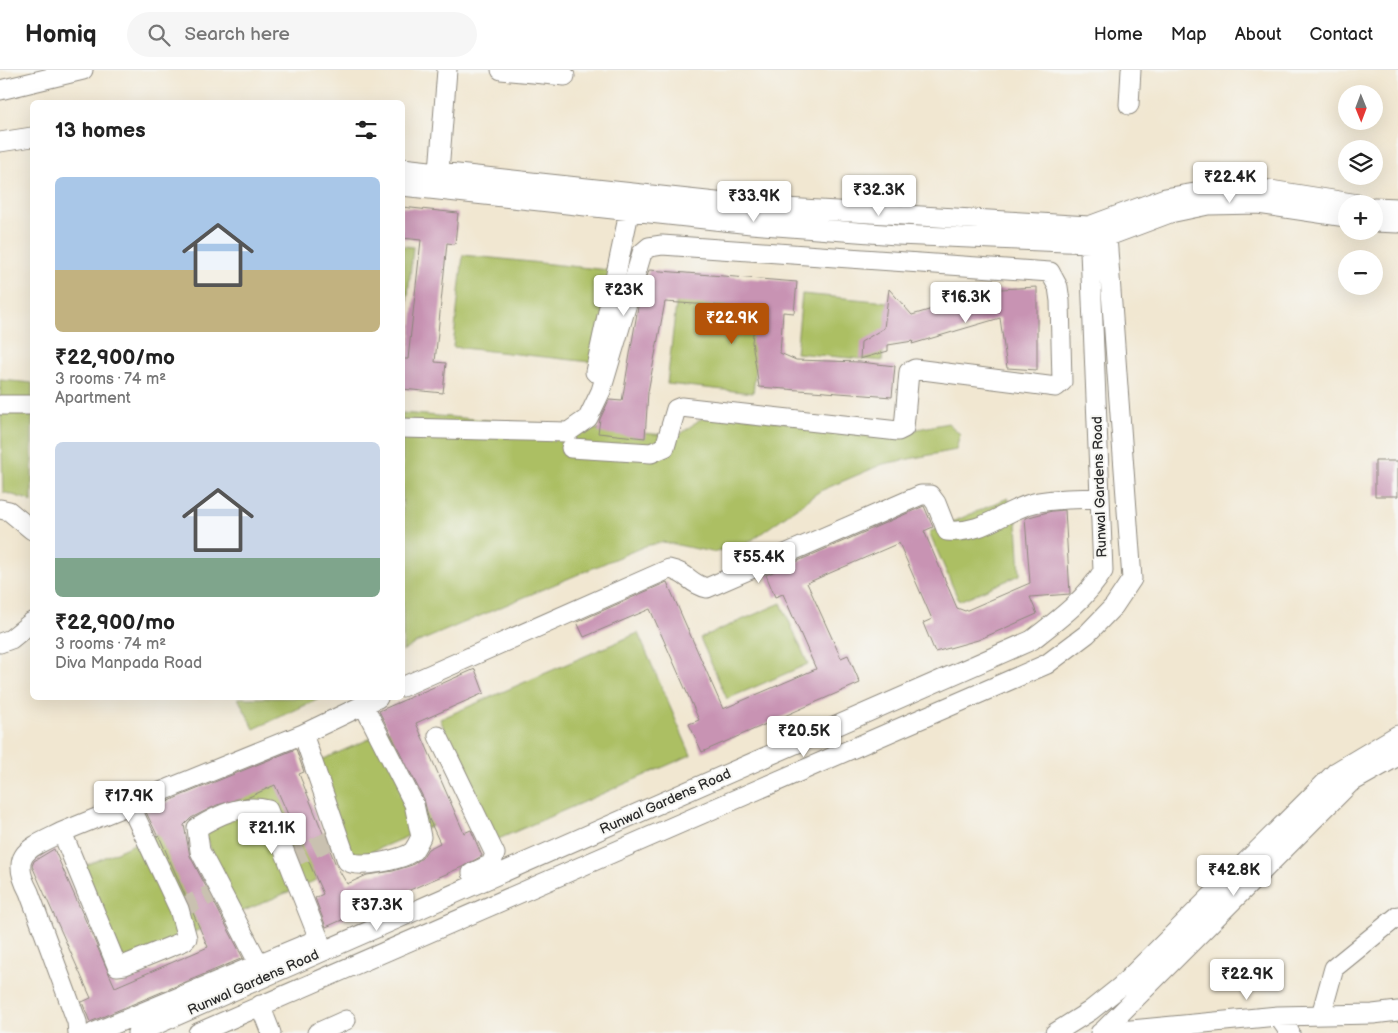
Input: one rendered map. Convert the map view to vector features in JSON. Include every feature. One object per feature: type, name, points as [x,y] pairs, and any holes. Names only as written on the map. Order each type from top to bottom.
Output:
[{"type":"street","points":[[0,90],[53,74],[83,70]]},
{"type":"street","points":[[439,171],[447,70]]},
{"type":"street","points":[[501,70],[565,76]]},
{"type":"street","points":[[1129,105],[1131,70]]},
{"type":"street","points":[[0,142],[30,137]]},
{"type":"street","points":[[0,151],[30,148]]},
{"type":"street","points":[[405,168],[439,171],[632,202],[751,224],[887,234],[1097,232],[1208,205],[1258,204],[1338,216]]},
{"type":"street","points":[[405,186],[632,202]]},
{"type":"street","points":[[1097,232],[1165,198],[1230,187],[1270,190],[1338,201]]},
{"type":"street","points":[[588,418],[595,373],[632,202]]},
{"type":"street","points":[[1383,207],[1398,208]]},
{"type":"street","points":[[1383,223],[1398,224]]},
{"type":"street","name":"Runwal Gardens Road","points":[[137,1033],[1032,640],[1068,613],[1092,588],[1103,571],[1100,498],[1097,232]]},
{"type":"street","name":"Runwal Gardens Road","points":[[198,1033],[1047,664],[1087,634],[1114,606],[1132,579],[1097,232]]},
{"type":"street","points":[[405,428],[568,432],[588,418],[601,391],[642,253],[649,247],[662,245],[1050,272],[1058,286],[1062,382],[1056,387],[916,369],[909,372],[904,428],[898,431],[681,407],[676,409],[665,447],[661,451],[651,453],[571,448]]},
{"type":"street","points":[[0,405],[30,405]]},
{"type":"street","points":[[405,686],[669,569],[681,572],[696,586],[706,588],[921,495],[930,495],[936,503],[947,530],[961,532],[987,525],[1034,503],[1100,498]]},
{"type":"street","points":[[0,508],[9,511],[30,527]]},
{"type":"street","points":[[0,643],[11,639],[30,624]]},
{"type":"street","points":[[78,1033],[77,1022],[29,892],[21,877],[19,866],[23,855],[62,832],[303,734],[371,701],[414,804],[421,837],[412,852],[375,864],[352,865],[347,861],[303,734]]},
{"type":"street","points":[[1054,1033],[1086,1014],[1120,987],[1336,772],[1398,735]]},
{"type":"street","points":[[93,1033],[319,939],[492,864],[495,858],[438,736]]},
{"type":"street","points":[[1101,1033],[1350,783],[1398,756]]},
{"type":"street","points":[[62,832],[117,966],[126,965],[171,947],[187,938],[179,910],[130,805]]},
{"type":"street","points":[[259,964],[200,851],[197,828],[215,817],[244,808],[268,810],[319,939]]},
{"type":"street","points":[[1321,1015],[1334,968],[1398,916]]},
{"type":"street","points":[[260,1005],[271,1033]]},
{"type":"street","points":[[1101,1033],[1278,1016],[1398,1011]]},
{"type":"street","points":[[1086,1014],[1101,1033]]},
{"type":"street","points":[[1278,1016],[1290,1033]]},
{"type":"street","points":[[317,1033],[346,1020]]},
{"type":"green space","points":[[405,246],[413,247],[405,322]]},
{"type":"green space","points":[[463,255],[628,272],[618,365],[453,347]]},
{"type":"green space","points":[[679,278],[765,287],[753,393],[667,384]]},
{"type":"green space","points":[[802,294],[888,302],[882,361],[796,353]]},
{"type":"green space","points":[[0,380],[30,383],[30,501],[3,492]]},
{"type":"green space","points":[[405,413],[678,436],[699,420],[717,413],[882,436],[948,423],[960,434],[956,450],[883,464],[820,491],[745,545],[712,552],[663,542],[645,546],[416,643],[405,650]]},
{"type":"green space","points":[[1008,498],[1017,522],[1020,575],[959,601],[929,532]]},
{"type":"green space","points":[[781,603],[808,664],[727,699],[700,638]]},
{"type":"green space","points":[[638,633],[691,755],[494,841],[440,719]]},
{"type":"green space","points":[[239,700],[317,700],[254,729]]},
{"type":"green space","points":[[392,729],[434,825],[352,860],[310,765]]},
{"type":"green space","points":[[279,782],[321,878],[239,913],[197,818]]},
{"type":"green space","points":[[159,833],[201,929],[120,964],[78,869]]},
{"type":"building","points":[[405,207],[458,213],[455,244],[447,243],[435,362],[446,363],[443,393],[405,389],[405,359],[408,359],[421,240],[405,238]]},
{"type":"building","points":[[649,270],[797,282],[794,313],[783,312],[780,353],[796,360],[860,362],[895,366],[892,397],[759,387],[752,342],[756,308],[665,302],[648,392],[645,438],[598,433],[600,419],[609,400],[622,401],[638,307]]},
{"type":"building","points":[[1037,287],[1037,370],[1007,368],[1000,318],[912,344],[913,341],[888,345],[888,351],[860,359],[861,342],[884,328],[889,289],[912,315],[1000,289]]},
{"type":"building","points":[[1375,461],[1398,461],[1398,496],[1375,496]]},
{"type":"building","points":[[924,506],[933,527],[924,531],[957,608],[965,611],[1030,583],[1025,518],[1052,511],[1065,510],[1070,594],[1030,597],[1037,614],[978,640],[935,652],[923,623],[932,619],[899,543],[807,583],[841,658],[848,655],[860,683],[702,752],[689,724],[699,720],[650,609],[584,637],[577,622],[667,582],[723,709],[816,669],[783,594],[775,597],[766,575]]},
{"type":"building","points":[[475,669],[484,693],[416,723],[464,833],[471,830],[482,856],[462,867],[326,927],[315,898],[323,894],[275,785],[249,797],[217,805],[191,818],[184,825],[190,856],[243,958],[90,1022],[82,1002],[91,998],[32,866],[34,861],[54,849],[115,987],[208,947],[159,836],[146,812],[180,796],[296,749],[304,772],[299,774],[336,865],[347,884],[367,875],[393,871],[412,865],[422,858],[428,849],[440,843],[428,817],[424,799],[379,711]]},
{"type":"tunnel","points":[[288,860],[339,836]]},
{"type":"tunnel","points":[[179,909],[220,890]]}]
